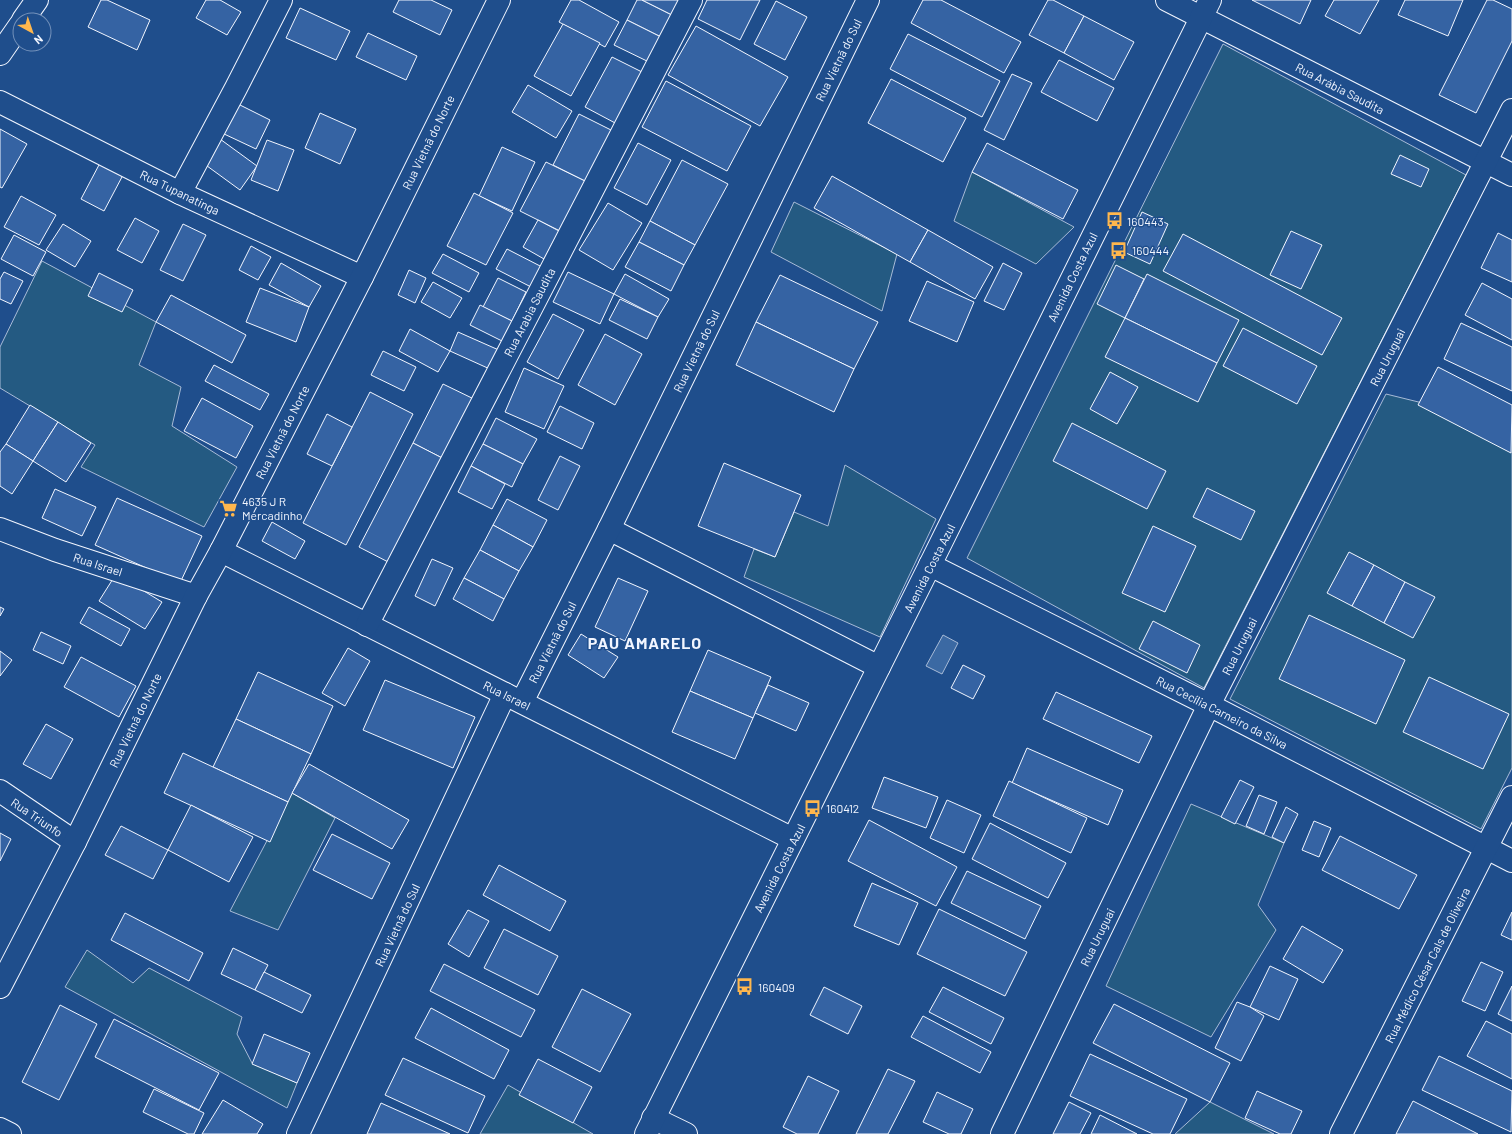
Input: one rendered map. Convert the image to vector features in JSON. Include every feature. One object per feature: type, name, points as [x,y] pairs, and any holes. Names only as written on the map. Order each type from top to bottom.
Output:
[{"type":"street","points":[[29,12],[37,0]]},
{"type":"street","points":[[180,193],[281,0]]},
{"type":"street","name":"Rua Vietnã do Norte","points":[[0,987],[75,842],[196,596],[221,551],[362,277],[499,0]]},
{"type":"street","name":"Rua Arabia Saudita","points":[[367,625],[691,0]]},
{"type":"street","name":"Rua Vietnã do Sul","points":[[298,1134],[514,698],[609,529],[868,0]]},
{"type":"street","name":"Rua Arábia Saudita","points":[[1167,0],[1205,9],[1512,175]]},
{"type":"street","name":"Avenida Costa Azul","points":[[649,1126],[930,565],[1205,9]]},
{"type":"street","points":[[0,54],[12,37]]},
{"type":"street","name":"Rua Tupanatinga","points":[[0,102],[180,193],[362,277]]},
{"type":"street","name":"Rua Uruguai","points":[[1002,1134],[1209,705],[1512,110]]},
{"type":"street","name":"Rua Israel","points":[[0,528],[55,550],[196,596]]},
{"type":"street","points":[[609,529],[879,667]]},
{"type":"street","name":"Rua Israel","points":[[221,551],[793,839]]},
{"type":"street","name":"Rua Cecília Carneiro da Silva","points":[[930,565],[1209,705],[1512,861]]},
{"type":"street","name":"Rua Triunfo","points":[[0,791],[75,842]]},
{"type":"street","name":"Rua Médico César Cals de Oliveira","points":[[1341,1134],[1512,797]]},
{"type":"street","points":[[649,1126],[686,1134]]},
{"type":"street","points":[[0,1129],[10,1134]]},
{"type":"shaded area","points":[[1223,44],[1466,175],[1204,688],[967,558]]},
{"type":"shaded area","points":[[972,172],[1074,227],[1036,264],[954,221]]},
{"type":"shaded area","points":[[794,202],[897,254],[882,311],[771,252]]},
{"type":"shaded area","points":[[42,261],[156,322],[139,365],[181,387],[172,426],[237,467],[204,527],[81,467],[95,445],[0,388],[0,347]]},
{"type":"shaded area","points":[[1386,394],[1512,425],[1512,768],[1481,829],[1230,699]]},
{"type":"shaded area","points":[[845,465],[936,519],[880,637],[744,577],[754,549],[775,557],[794,512],[828,526]]},
{"type":"shaded area","points":[[943,635],[958,643],[942,674],[926,666]]},
{"type":"shaded area","points":[[292,793],[335,818],[278,930],[230,911]]},
{"type":"shaded area","points":[[1191,804],[1284,843],[1258,905],[1276,930],[1211,1037],[1106,986]]},
{"type":"shaded area","points":[[87,950],[133,983],[149,968],[242,1017],[237,1034],[252,1063],[297,1083],[287,1108],[65,987]]},
{"type":"shaded area","points":[[508,1085],[593,1134],[480,1134]]},
{"type":"shaded area","points":[[1210,1102],[1274,1134],[1175,1134]]},
{"type":"building","points":[[101,0],[107,0],[150,20],[137,50],[88,27]]},
{"type":"building","points":[[206,0],[220,0],[241,12],[227,35],[196,18]]},
{"type":"building","points":[[399,0],[431,0],[452,10],[440,35],[393,12]]},
{"type":"building","points":[[571,0],[579,0],[619,22],[605,47],[559,22]]},
{"type":"building","points":[[637,0],[642,0],[674,16],[663,38],[627,20]]},
{"type":"building","points":[[642,0],[682,0],[674,16]]},
{"type":"building","points":[[707,0],[760,0],[740,40],[698,19]]},
{"type":"building","points":[[923,0],[941,0],[1021,42],[1004,73],[911,23]]},
{"type":"building","points":[[1048,0],[1053,0],[1084,16],[1064,53],[1029,35]]},
{"type":"building","points":[[1252,0],[1311,0],[1300,24]]},
{"type":"building","points":[[1334,0],[1379,0],[1360,34],[1325,16]]},
{"type":"building","points":[[1405,0],[1463,0],[1448,36],[1398,15]]},
{"type":"building","points":[[1487,0],[1493,0],[1512,9],[1512,41],[1476,113],[1439,95]]},
{"type":"building","points":[[776,1],[807,17],[785,60],[754,44]]},
{"type":"building","points":[[300,8],[350,31],[336,60],[286,38]]},
{"type":"building","points":[[1084,16],[1134,42],[1114,80],[1064,53]]},
{"type":"building","points":[[627,20],[663,38],[651,63],[614,45]]},
{"type":"building","points":[[563,24],[600,43],[571,96],[534,76]]},
{"type":"building","points":[[696,26],[788,77],[760,126],[668,75]]},
{"type":"building","points":[[368,33],[417,56],[406,80],[356,57]]},
{"type":"building","points":[[908,34],[1000,81],[982,117],[890,69]]},
{"type":"building","points":[[612,57],[644,73],[617,124],[585,107]]},
{"type":"building","points":[[1059,60],[1114,88],[1097,121],[1041,92]]},
{"type":"building","points":[[1012,74],[1032,83],[1004,140],[984,130]]},
{"type":"building","points":[[891,79],[966,118],[943,162],[868,123]]},
{"type":"building","points":[[666,81],[751,126],[727,171],[642,127]]},
{"type":"building","points":[[528,85],[572,111],[556,138],[512,112]]},
{"type":"building","points":[[236,103],[270,120],[256,149],[222,133]]},
{"type":"building","points":[[320,113],[356,129],[340,164],[305,148]]},
{"type":"building","points":[[579,114],[613,131],[587,182],[553,165]]},
{"type":"building","points":[[0,129],[27,144],[2,188],[0,187]]},
{"type":"building","points":[[220,139],[257,166],[240,190],[203,163]]},
{"type":"building","points":[[267,140],[294,150],[278,191],[251,180]]},
{"type":"building","points":[[638,143],[671,160],[647,205],[614,188]]},
{"type":"building","points":[[987,143],[1078,190],[1063,219],[972,172]]},
{"type":"building","points":[[502,147],[535,162],[512,211],[479,196]]},
{"type":"building","points":[[1400,155],[1429,169],[1421,187],[1391,174]]},
{"type":"building","points":[[682,160],[728,184],[695,245],[650,221]]},
{"type":"building","points":[[546,162],[587,182],[562,232],[520,211]]},
{"type":"building","points":[[100,163],[123,175],[104,211],[81,199]]},
{"type":"building","points":[[832,176],[928,230],[910,262],[814,208]]},
{"type":"building","points":[[474,193],[513,213],[486,265],[447,246]]},
{"type":"building","points":[[21,196],[56,215],[39,245],[4,227]]},
{"type":"building","points":[[608,203],[642,223],[613,270],[579,250]]},
{"type":"building","points":[[1142,212],[1168,224],[1150,264],[1124,252]]},
{"type":"building","points":[[135,218],[159,231],[142,263],[117,250]]},
{"type":"building","points":[[538,220],[559,231],[544,259],[523,247]]},
{"type":"building","points":[[650,221],[695,245],[684,265],[639,242]]},
{"type":"building","points":[[63,224],[91,241],[75,267],[46,250]]},
{"type":"building","points":[[183,224],[206,235],[183,281],[160,270]]},
{"type":"building","points":[[928,230],[993,267],[975,299],[910,262]]},
{"type":"building","points":[[1291,231],[1322,245],[1301,289],[1270,275]]},
{"type":"building","points":[[1498,233],[1512,240],[1512,282],[1481,268]]},
{"type":"building","points":[[1183,234],[1342,318],[1322,355],[1163,271]]},
{"type":"building","points":[[14,235],[46,252],[33,276],[1,259]]},
{"type":"building","points":[[639,242],[684,265],[671,291],[625,267]]},
{"type":"building","points":[[251,246],[271,257],[258,280],[239,270]]},
{"type":"building","points":[[507,249],[544,268],[533,288],[496,269]]},
{"type":"building","points":[[443,254],[479,273],[469,292],[432,273]]},
{"type":"building","points":[[281,263],[321,286],[309,307],[269,285]]},
{"type":"building","points":[[1003,263],[1022,273],[1004,310],[984,301]]},
{"type":"building","points":[[1116,265],[1144,279],[1125,318],[1097,304]]},
{"type":"building","points":[[409,270],[426,278],[415,303],[398,295]]},
{"type":"building","points":[[4,272],[23,281],[11,304],[0,299],[0,279]]},
{"type":"building","points":[[568,272],[614,294],[600,324],[553,302]]},
{"type":"building","points":[[99,273],[133,290],[122,312],[88,296]]},
{"type":"building","points":[[625,274],[669,299],[658,317],[614,294]]},
{"type":"building","points":[[1147,274],[1239,320],[1217,363],[1125,318]]},
{"type":"building","points":[[780,275],[878,322],[854,369],[756,322]]},
{"type":"building","points":[[498,278],[526,292],[512,321],[483,307]]},
{"type":"building","points":[[927,281],[974,302],[957,342],[909,321]]},
{"type":"building","points":[[433,282],[462,298],[450,318],[421,302]]},
{"type":"building","points":[[1482,283],[1512,299],[1512,340],[1465,315]]},
{"type":"building","points":[[260,288],[309,307],[296,342],[246,322]]},
{"type":"building","points":[[171,295],[246,335],[232,363],[156,322]]},
{"type":"building","points":[[620,299],[658,317],[647,339],[609,320]]},
{"type":"building","points":[[480,305],[512,321],[502,341],[470,325]]},
{"type":"building","points":[[553,314],[584,330],[558,379],[527,362]]},
{"type":"building","points":[[1125,318],[1217,363],[1198,402],[1105,357]]},
{"type":"building","points":[[756,322],[854,369],[834,412],[736,365]]},
{"type":"building","points":[[1461,323],[1512,347],[1512,391],[1444,359]]},
{"type":"building","points":[[1243,328],[1317,366],[1297,404],[1223,366]]},
{"type":"building","points":[[410,329],[450,351],[438,372],[399,351]]},
{"type":"building","points":[[458,332],[501,351],[492,370],[450,351]]},
{"type":"building","points":[[605,334],[642,354],[615,405],[578,385]]},
{"type":"building","points":[[383,351],[416,367],[404,391],[371,375]]},
{"type":"building","points":[[214,365],[269,394],[260,410],[205,381]]},
{"type":"building","points":[[1438,367],[1512,405],[1511,453],[1418,405]]},
{"type":"building","points":[[524,368],[564,386],[544,429],[505,412]]},
{"type":"building","points":[[1110,372],[1138,387],[1117,424],[1090,409]]},
{"type":"building","points":[[443,384],[478,401],[448,461],[413,443]]},
{"type":"building","points":[[370,392],[413,414],[346,545],[303,523]]},
{"type":"building","points":[[202,398],[253,426],[236,458],[184,431]]},
{"type":"building","points":[[30,405],[58,422],[33,461],[6,444]]},
{"type":"building","points":[[560,406],[594,423],[582,449],[547,432]]},
{"type":"building","points":[[327,414],[352,427],[332,466],[307,454]]},
{"type":"building","points":[[496,418],[537,439],[523,464],[483,444]]},
{"type":"building","points":[[58,422],[91,443],[66,482],[33,461]]},
{"type":"building","points":[[1072,423],[1166,471],[1147,509],[1053,461]]},
{"type":"building","points":[[413,443],[448,461],[394,565],[359,547]]},
{"type":"building","points":[[6,444],[33,461],[12,494],[0,486],[0,452]]},
{"type":"building","points":[[483,444],[523,464],[512,487],[471,466]]},
{"type":"building","points":[[560,456],[580,466],[558,510],[538,500]]},
{"type":"building","points":[[724,463],[801,495],[775,557],[698,526]]},
{"type":"building","points":[[471,466],[505,484],[492,509],[458,492]]},
{"type":"building","points":[[1207,488],[1255,511],[1241,540],[1193,517]]},
{"type":"building","points":[[55,489],[96,507],[82,536],[42,518]]},
{"type":"building","points":[[117,498],[202,536],[180,583],[95,545]]},
{"type":"building","points":[[507,499],[547,520],[533,547],[493,525]]},
{"type":"building","points":[[272,522],[305,541],[295,559],[262,541]]},
{"type":"building","points":[[493,525],[533,547],[519,571],[480,550]]},
{"type":"building","points":[[1153,526],[1196,546],[1165,612],[1122,593]]},
{"type":"building","points":[[480,550],[519,571],[504,599],[464,578]]},
{"type":"building","points":[[1349,552],[1374,565],[1352,606],[1327,593]]},
{"type":"building","points":[[432,559],[453,568],[435,606],[415,596]]},
{"type":"building","points":[[1374,565],[1405,582],[1384,623],[1352,606]]},
{"type":"building","points":[[116,574],[162,602],[145,629],[99,601]]},
{"type":"building","points":[[464,578],[504,599],[493,621],[453,599]]},
{"type":"building","points":[[618,578],[648,591],[625,641],[595,627]]},
{"type":"building","points":[[1405,582],[1435,597],[1413,638],[1384,623]]},
{"type":"building","points":[[0,607],[4,609],[0,616]]},
{"type":"building","points":[[89,607],[130,629],[121,646],[80,623]]},
{"type":"building","points":[[1309,615],[1405,660],[1376,724],[1279,679]]},
{"type":"building","points":[[1153,621],[1200,645],[1187,673],[1139,649]]},
{"type":"building","points":[[41,632],[71,646],[63,664],[33,650]]},
{"type":"building","points":[[581,634],[618,657],[604,678],[568,655]]},
{"type":"building","points":[[348,648],[370,661],[345,706],[322,693]]},
{"type":"building","points":[[708,650],[771,677],[753,718],[690,691]]},
{"type":"building","points":[[0,651],[12,660],[0,676]]},
{"type":"building","points":[[81,657],[136,686],[119,717],[64,687]]},
{"type":"building","points":[[963,665],[985,676],[973,699],[951,688]]},
{"type":"building","points":[[258,672],[333,706],[311,754],[236,719]]},
{"type":"building","points":[[1429,677],[1509,714],[1483,769],[1403,732]]},
{"type":"building","points":[[385,680],[475,717],[453,768],[363,730]]},
{"type":"building","points":[[768,685],[809,703],[796,731],[755,713]]},
{"type":"building","points":[[690,691],[753,718],[735,759],[672,732]]},
{"type":"building","points":[[1056,692],[1152,736],[1139,763],[1043,719]]},
{"type":"building","points":[[236,719],[311,754],[288,802],[213,767]]},
{"type":"building","points":[[46,724],[73,739],[51,779],[23,764]]},
{"type":"building","points":[[1027,748],[1123,790],[1108,825],[1012,783]]},
{"type":"building","points":[[183,753],[288,802],[270,842],[164,793]]},
{"type":"building","points":[[309,764],[409,820],[392,849],[292,793]]},
{"type":"building","points":[[884,777],[938,797],[926,828],[872,808]]},
{"type":"building","points":[[1240,780],[1254,787],[1235,824],[1221,817]]},
{"type":"building","points":[[1009,781],[1087,818],[1071,853],[993,816]]},
{"type":"building","points":[[1259,795],[1277,802],[1264,834],[1246,826]]},
{"type":"building","points":[[947,800],[981,815],[964,853],[930,838]]},
{"type":"building","points":[[191,805],[253,837],[229,882],[168,850]]},
{"type":"building","points":[[1286,807],[1298,814],[1284,843],[1272,837]]},
{"type":"building","points":[[869,820],[957,867],[936,906],[848,861]]},
{"type":"building","points":[[1314,821],[1331,828],[1319,857],[1302,850]]},
{"type":"building","points":[[990,823],[1066,863],[1048,898],[972,859]]},
{"type":"building","points":[[121,826],[168,850],[153,879],[105,855]]},
{"type":"building","points":[[0,833],[11,839],[0,861]]},
{"type":"building","points":[[332,834],[390,863],[372,899],[313,870]]},
{"type":"building","points":[[1340,836],[1417,875],[1399,909],[1322,870]]},
{"type":"building","points":[[499,865],[566,901],[550,931],[483,895]]},
{"type":"building","points":[[967,871],[1041,906],[1025,939],[951,903]]},
{"type":"building","points":[[872,883],[918,903],[899,945],[854,926]]},
{"type":"building","points":[[939,909],[1027,952],[1005,996],[917,954]]},
{"type":"building","points":[[468,910],[489,921],[469,957],[448,944]]},
{"type":"building","points":[[1512,912],[1512,940],[1501,935]]},
{"type":"building","points":[[125,913],[203,953],[189,981],[111,940]]},
{"type":"building","points":[[1302,926],[1343,950],[1323,983],[1283,959]]},
{"type":"building","points":[[504,929],[558,956],[538,995],[484,968]]},
{"type":"building","points":[[233,948],[268,965],[255,990],[221,974]]},
{"type":"building","points":[[1481,962],[1503,972],[1485,1011],[1462,1001]]},
{"type":"building","points":[[444,964],[535,1010],[521,1037],[430,991]]},
{"type":"building","points":[[1270,966],[1298,979],[1279,1020],[1250,1007]]},
{"type":"building","points":[[264,972],[311,995],[302,1013],[255,990]]},
{"type":"building","points":[[1512,986],[1512,1021],[1498,1014]]},
{"type":"building","points":[[824,987],[862,1006],[848,1034],[810,1015]]},
{"type":"building","points":[[943,987],[1004,1018],[991,1044],[929,1012]]},
{"type":"building","points":[[582,989],[631,1014],[600,1072],[552,1047]]},
{"type":"building","points":[[1237,1002],[1250,1007],[1264,1016],[1241,1061],[1215,1048]]},
{"type":"building","points":[[1114,1004],[1230,1063],[1210,1102],[1093,1043]]},
{"type":"building","points":[[60,1005],[97,1024],[59,1100],[22,1082]]},
{"type":"building","points":[[431,1008],[509,1050],[494,1079],[415,1038]]},
{"type":"building","points":[[923,1016],[991,1052],[980,1073],[911,1037]]},
{"type":"building","points":[[114,1019],[219,1073],[199,1110],[95,1057]]},
{"type":"building","points":[[1486,1021],[1512,1034],[1512,1079],[1467,1056]]},
{"type":"building","points":[[264,1034],[310,1053],[297,1083],[252,1064]]},
{"type":"building","points":[[1090,1054],[1187,1099],[1170,1134],[1153,1134],[1070,1096]]},
{"type":"building","points":[[1439,1056],[1512,1091],[1511,1132],[1422,1090]]},
{"type":"building","points":[[403,1058],[485,1096],[468,1133],[385,1095]]},
{"type":"building","points":[[538,1059],[592,1087],[573,1123],[519,1095]]},
{"type":"building","points":[[888,1069],[915,1081],[888,1134],[856,1134]]},
{"type":"building","points":[[808,1076],[839,1091],[818,1134],[797,1134],[783,1127]]},
{"type":"building","points":[[154,1089],[204,1113],[194,1134],[188,1134],[143,1112]]},
{"type":"building","points":[[1257,1091],[1302,1111],[1291,1134],[1280,1134],[1245,1118]]},
{"type":"building","points":[[937,1092],[973,1109],[961,1134],[949,1134],[923,1122]]},
{"type":"building","points":[[223,1100],[263,1124],[257,1134],[202,1134]]},
{"type":"building","points":[[1413,1101],[1478,1134],[1396,1134]]},
{"type":"building","points":[[1069,1102],[1091,1113],[1080,1134],[1053,1134]]},
{"type":"building","points":[[381,1103],[450,1134],[367,1134]]},
{"type":"building","points":[[1100,1115],[1137,1134],[1091,1134]]},
{"type":"place","name":"160443","points":[[1114,221]]},
{"type":"place","name":"160444","points":[[1119,250]]},
{"type":"place","name":"4635 J R Mercadinho","points":[[229,508]]},
{"type":"place","name":"160412","points":[[813,808]]},
{"type":"place","name":"160409","points":[[745,987]]},
{"type":"district","name":"PAU AMARELO","points":[[645,642]]}]
